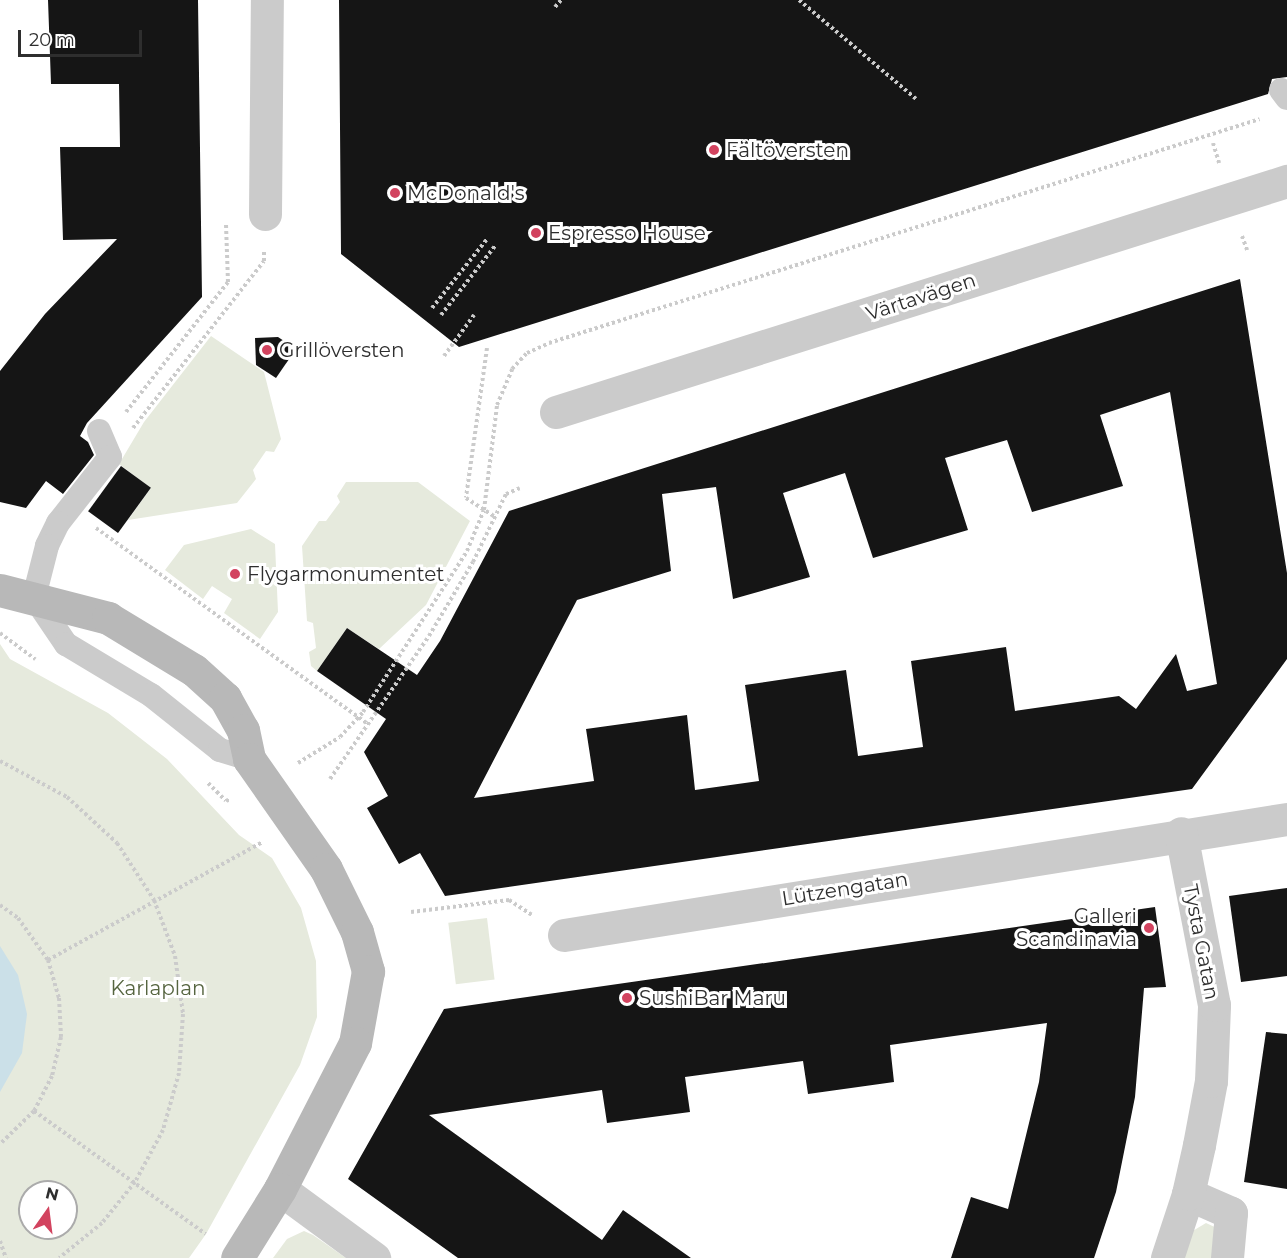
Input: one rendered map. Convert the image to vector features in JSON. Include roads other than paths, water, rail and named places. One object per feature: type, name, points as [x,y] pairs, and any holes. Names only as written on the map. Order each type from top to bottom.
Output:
[{"type":"street","points":[[265,214],[267,0]]},
{"type":"street","name":"Värtavägen","points":[[556,412],[1287,183]]},
{"type":"street","points":[[0,590],[108,618],[194,670],[225,698],[243,730],[257,770],[326,870],[357,932],[368,971],[355,1043],[280,1189],[237,1258]]},
{"type":"street","name":"Lützengatan","points":[[564,935],[1181,833],[1287,819]]},
{"type":"street","name":"Tysta Gatan","points":[[1167,1258],[1188,1194],[1210,1081],[1214,1005],[1181,833]]},
{"type":"street","points":[[280,1189],[374,1258]]},
{"type":"street","points":[[1188,1194],[1231,1213],[1227,1258]]},
{"type":"lane","points":[[104,443],[70,509],[47,546],[34,597],[66,644],[151,695],[220,750],[257,770]]},
{"type":"water","points":[[0,946],[18,975],[27,1014],[22,1053],[0,1092]]},
{"type":"place","name":"Fältöversten","points":[[714,150]]},
{"type":"place","name":"McDonald's","points":[[395,193]]},
{"type":"place","name":"Espresso House","points":[[536,233]]},
{"type":"place","name":"Grillöversten","points":[[267,350]]},
{"type":"place","name":"Flygarmonumentet","points":[[235,574]]},
{"type":"place","name":"Galleri Scandinavia","points":[[1149,928]]},
{"type":"place","name":"SushiBar Maru","points":[[627,998]]},
{"type":"park label","name":"Karlaplan","points":[[158,988]]}]
